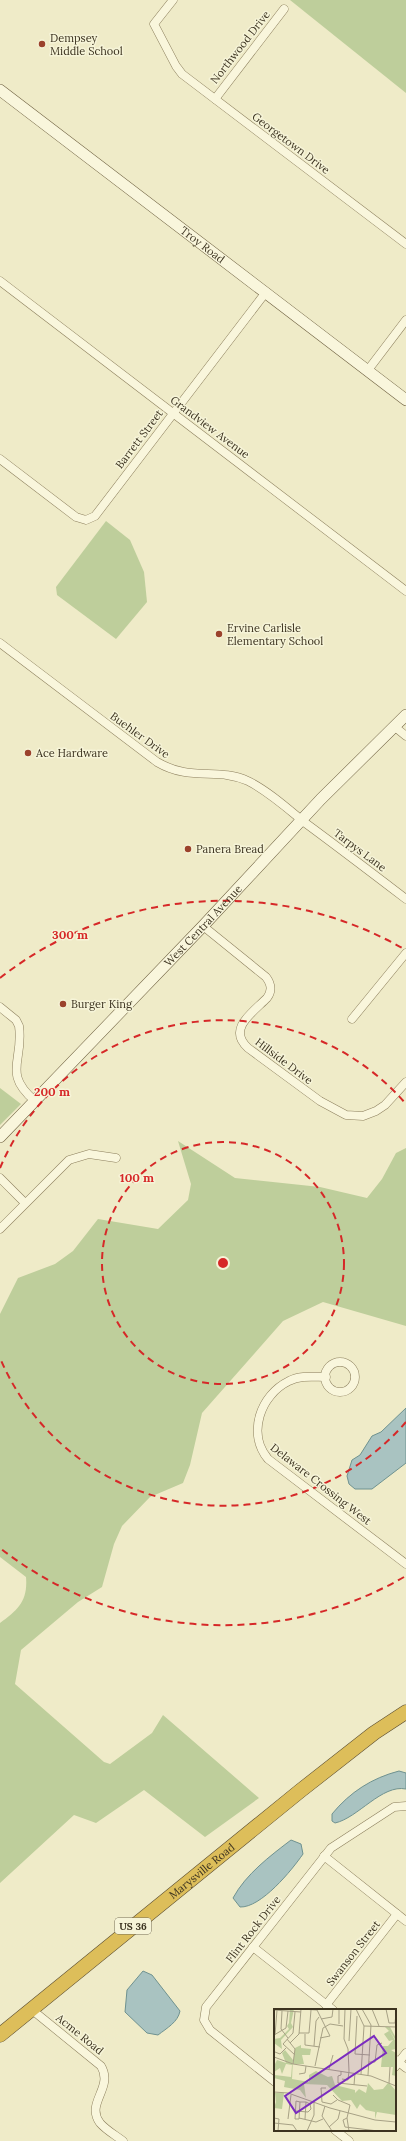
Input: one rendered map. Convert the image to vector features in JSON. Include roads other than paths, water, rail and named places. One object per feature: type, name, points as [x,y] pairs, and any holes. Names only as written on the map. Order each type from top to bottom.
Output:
[{"type":"highway","name":"Marysville Road","points":[[0,2035],[306,1786],[374,1733],[406,1712]]},
{"type":"main road","name":"Troy Road","points":[[0,90],[406,400]]},
{"type":"main road","name":"West Central Avenue","points":[[0,1137],[203,926],[302,820],[406,715]]},
{"type":"street","name":"Georgetown Drive","points":[[173,0],[154,24],[176,66],[182,74],[406,244]]},
{"type":"street","name":"Northwood Drive","points":[[215,99],[284,9]]},
{"type":"street","name":"Grandview Avenue","points":[[0,281],[406,591]]},
{"type":"street","name":"Barrett Street","points":[[0,459],[76,517],[86,520],[94,516],[266,292]]},
{"type":"street","points":[[368,370],[406,320]]},
{"type":"street","name":"Buehler Drive","points":[[0,643],[164,766],[187,774],[226,775],[247,781],[302,820]]},
{"type":"street","points":[[395,727],[406,736]]},
{"type":"street","name":"Tarpys Lane","points":[[302,820],[406,899]]},
{"type":"street","name":"Hillside Drive","points":[[203,926],[266,977],[271,985],[270,994],[243,1023],[239,1032],[240,1039],[248,1048],[320,1101],[346,1115],[363,1116],[376,1111],[385,1105],[406,1082]]},
{"type":"street","points":[[352,1019],[406,953]]},
{"type":"street","points":[[0,1007],[16,1020],[19,1026],[17,1078],[22,1090],[35,1101]]},
{"type":"street","points":[[0,1229],[69,1160],[89,1154],[116,1158]]},
{"type":"street","points":[[0,1178],[25,1203]]},
{"type":"street","name":"Delaware Crossing West","points":[[326,1377],[304,1377],[290,1380],[278,1387],[271,1394],[258,1420],[257,1440],[261,1450],[268,1459],[406,1564]]},
{"type":"street","name":"Flint Rock Drive","points":[[274,2081],[210,2030],[204,2020],[206,2007],[324,1856],[340,1841],[388,1811],[400,1805],[406,1806]]},
{"type":"street","points":[[324,1856],[406,1921]]},
{"type":"street","name":"Swanson Street","points":[[329,2007],[397,1914]]},
{"type":"street","points":[[253,1947],[329,2007]]},
{"type":"street","name":"Acme Road","points":[[31,2009],[102,2066],[105,2083],[96,2103],[96,2116],[104,2126],[123,2141]]},
{"type":"street","points":[[406,2053],[396,2063],[406,2068]]},
{"type":"street","points":[[341,2132],[349,2141]]},
{"type":"water","points":[[406,1408],[406,1463],[372,1489],[355,1489],[349,1484],[347,1476],[352,1460],[360,1455],[372,1436],[381,1432]]},
{"type":"water","points":[[399,1771],[406,1773],[406,1789],[397,1789],[388,1792],[379,1796],[344,1820],[335,1823],[332,1821],[332,1814],[339,1806],[362,1787],[389,1774]]},
{"type":"water","points":[[291,1840],[301,1844],[303,1854],[298,1861],[284,1878],[266,1895],[248,1906],[240,1907],[233,1898],[238,1889],[267,1859]]},
{"type":"water","points":[[143,1971],[152,1975],[180,2011],[175,2022],[158,2035],[147,2033],[125,2012],[127,1990]]},
{"type":"place","name":"Dempsey Middle School","points":[[42,44]]},
{"type":"place","name":"Ervine Carlisle Elementary School","points":[[219,634]]},
{"type":"place","name":"Ace Hardware","points":[[28,753]]},
{"type":"place","name":"Panera Bread","points":[[188,849]]},
{"type":"place","name":"Burger King","points":[[63,1004]]}]
